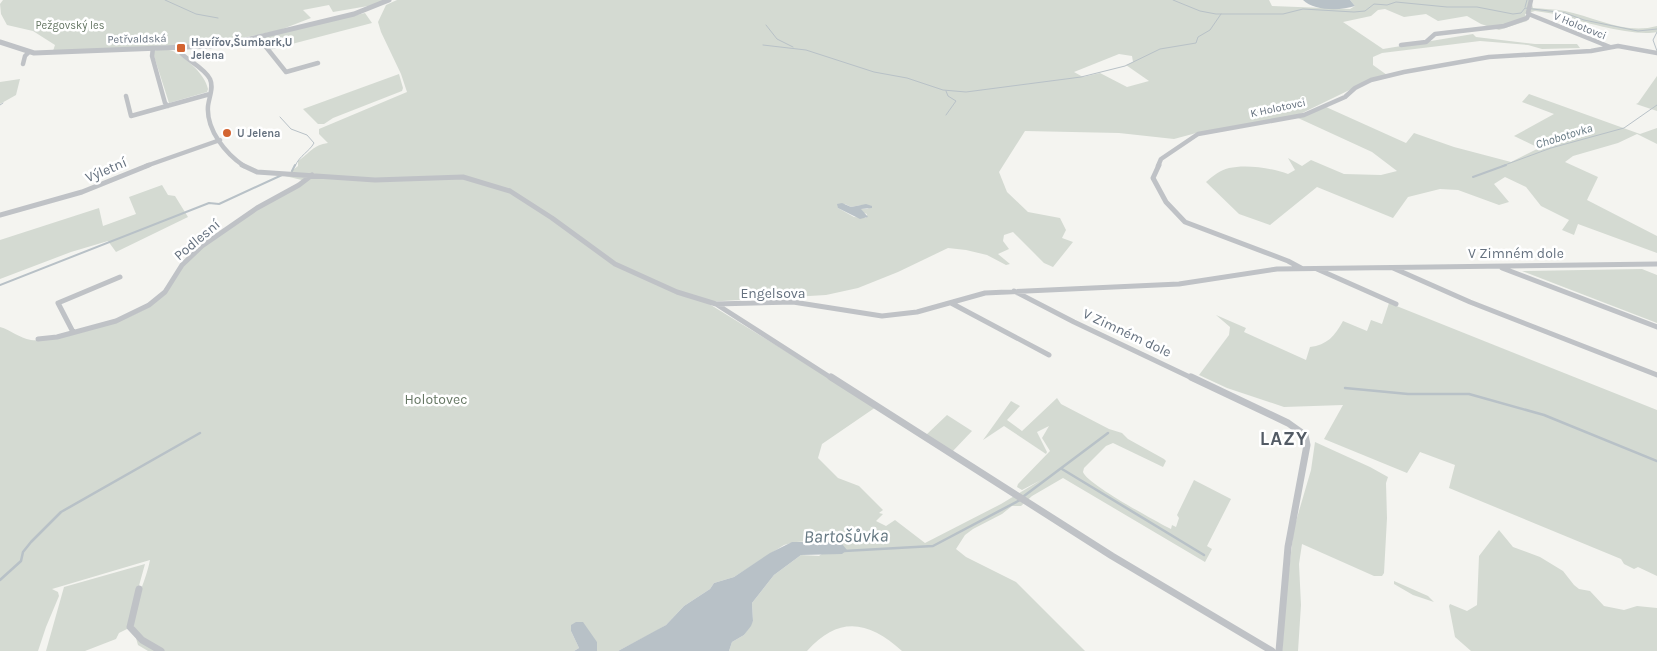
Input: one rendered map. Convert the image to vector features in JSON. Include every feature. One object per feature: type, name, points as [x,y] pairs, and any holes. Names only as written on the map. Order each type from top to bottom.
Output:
[{"type":"street","name":"Petřvaldská","points":[[0,42],[32,53],[212,46],[354,14],[389,0]]},
{"type":"street","points":[[1401,45],[1426,42],[1435,34],[1504,26],[1527,18],[1531,0]]},
{"type":"street","name":"V Holotovci","points":[[1529,14],[1610,48]]},
{"type":"street","points":[[258,37],[286,72],[318,63]]},
{"type":"street","name":"K Holotovci","points":[[1301,268],[1288,261],[1185,222],[1160,196],[1156,186],[1153,178],[1161,159],[1198,134],[1304,114],[1345,97],[1355,88],[1371,80],[1404,72],[1488,57],[1591,51],[1618,46],[1657,53]]},
{"type":"street","points":[[153,48],[152,56],[165,103],[168,106]]},
{"type":"street","points":[[176,48],[209,78],[211,82],[208,111],[220,140],[239,164],[257,172],[312,175]]},
{"type":"street","points":[[23,64],[25,56],[32,53]]},
{"type":"street","points":[[126,96],[131,116],[210,94]]},
{"type":"street","name":"Výletní","points":[[0,215],[82,192],[126,172],[220,140]]},
{"type":"street","name":"Engelsova","points":[[312,175],[375,180],[463,177],[510,191],[552,218],[615,264],[677,292],[716,304],[793,302],[875,315],[895,316],[985,293],[1014,291]]},
{"type":"street","name":"Podlesní","points":[[38,339],[116,321],[150,305],[165,292],[182,265],[202,246],[257,208],[299,185],[312,175]]},
{"type":"street","name":"V Zimném dole","points":[[1014,291],[1179,284],[1277,269],[1657,264]]},
{"type":"street","points":[[1498,266],[1657,326]]},
{"type":"street","points":[[1391,267],[1470,302],[1657,375]]},
{"type":"street","name":"V Zimném dole","points":[[1316,268],[1334,278],[1396,304]]},
{"type":"street","points":[[73,332],[58,303],[120,277]]},
{"type":"street","name":"V Zimném dole","points":[[1014,291],[1074,322],[1288,423],[1305,435],[1307,445],[1286,559],[1279,651]]},
{"type":"street","points":[[951,303],[1049,355]]},
{"type":"street","points":[[716,304],[1112,556],[1272,651]]},
{"type":"street","points":[[139,589],[130,627],[142,640],[161,651]]},
{"type":"green space","name":"Pežgovský les","points":[[3,0],[386,0],[374,5],[333,12],[329,5],[303,10],[311,18],[280,30],[219,43],[53,51],[55,45],[33,31],[7,25],[1,14],[0,4]]},
{"type":"green space","name":"Holotovec","points":[[397,0],[1269,0],[1272,6],[1350,9],[1355,6],[1350,0],[1531,0],[1533,8],[1565,11],[1622,27],[1645,28],[1657,26],[1657,32],[1623,31],[1562,15],[1535,11],[1525,14],[1527,21],[1499,30],[1481,24],[1467,16],[1438,21],[1426,14],[1404,17],[1385,9],[1378,10],[1371,16],[1343,22],[1383,49],[1473,34],[1476,37],[1535,44],[1577,44],[1580,48],[1542,49],[1528,45],[1480,41],[1382,53],[1373,57],[1373,65],[1387,75],[1372,79],[1294,117],[1200,132],[1174,139],[1119,133],[1025,131],[999,172],[1007,192],[1028,212],[1060,218],[1066,230],[1062,238],[1073,242],[1053,267],[1044,263],[1013,232],[1004,235],[1003,241],[1009,249],[998,254],[1010,264],[1006,265],[987,255],[948,248],[898,272],[858,288],[826,295],[706,302],[876,407],[822,444],[818,458],[838,478],[859,486],[883,510],[879,513],[883,514],[876,521],[886,526],[895,520],[925,543],[1001,504],[1041,480],[1022,490],[1017,487],[1050,451],[1042,438],[1049,426],[1037,432],[1047,452],[1046,454],[1004,426],[983,440],[1011,401],[1020,406],[1007,420],[1022,431],[1057,398],[1061,404],[1109,429],[1122,433],[1128,439],[1164,459],[1166,461],[1163,467],[1113,443],[1106,446],[1084,468],[1083,472],[1107,493],[1171,529],[1172,525],[1176,527],[1179,518],[1177,515],[1194,480],[1231,499],[1207,546],[1212,549],[1205,562],[1063,478],[1032,496],[1021,506],[1012,506],[1002,514],[965,535],[956,549],[966,557],[1016,582],[1085,651],[902,651],[878,633],[854,626],[842,627],[831,632],[819,639],[807,651],[729,651],[732,642],[744,635],[753,621],[752,603],[774,575],[801,555],[819,556],[836,542],[810,541],[784,545],[734,577],[714,583],[710,589],[684,606],[666,625],[618,651],[597,651],[597,642],[571,631],[579,648],[574,651],[148,651],[138,645],[134,621],[137,601],[150,560],[52,589],[58,592],[59,596],[38,651],[0,651],[0,327],[27,339],[42,340],[95,329],[131,316],[153,303],[182,267],[205,245],[306,181],[285,176],[298,166],[298,161],[312,150],[328,143],[319,134],[319,129],[407,92],[378,22],[386,5]],"holes":[[[1119,54],[1132,56],[1133,62],[1126,65],[1149,81],[1127,87],[1100,73],[1083,77],[1074,72]],[[845,204],[851,207],[861,205],[869,209],[861,209],[861,212],[867,214],[866,218],[854,217],[838,208]]]},
{"type":"green space","points":[[365,13],[372,23],[269,50],[261,38]]},
{"type":"green space","points":[[154,51],[173,51],[189,62],[206,83],[207,92],[169,103],[154,56]]},
{"type":"green space","points":[[399,74],[403,88],[402,91],[333,118],[324,124],[318,124],[303,109]]},
{"type":"green space","points":[[1657,76],[1657,111],[1636,104],[1638,103]]},
{"type":"green space","points":[[20,79],[16,95],[0,104],[0,82]]},
{"type":"green space","points":[[1529,94],[1640,134],[1657,128],[1657,144],[1637,134],[1618,143],[1573,156],[1565,162],[1598,177],[1587,200],[1657,236],[1657,253],[1578,224],[1574,235],[1562,230],[1569,220],[1541,206],[1526,187],[1505,177],[1494,184],[1509,202],[1499,205],[1458,190],[1440,189],[1408,197],[1393,218],[1317,187],[1270,225],[1239,214],[1206,182],[1223,170],[1243,166],[1259,167],[1288,174],[1295,170],[1288,158],[1302,166],[1311,160],[1344,174],[1381,175],[1397,171],[1372,152],[1298,118],[1326,107],[1406,143],[1414,133],[1454,147],[1511,162],[1539,148],[1514,136],[1554,114],[1522,102]]},
{"type":"green space","points":[[162,185],[168,195],[175,196],[188,217],[116,252],[108,241],[71,252],[0,279],[0,240],[99,208],[103,226],[136,214],[129,197]]},
{"type":"green space","points":[[1642,269],[1657,275],[1657,323],[1522,271]]},
{"type":"green space","points":[[1389,303],[1657,410],[1657,576],[1638,567],[1634,569],[1624,564],[1621,559],[1449,488],[1455,465],[1420,452],[1407,473],[1324,439],[1343,405],[1284,407],[1227,388],[1199,375],[1229,335],[1230,327],[1216,315],[1246,328],[1244,332],[1306,360],[1310,347],[1330,339],[1343,321],[1367,331],[1371,320],[1382,324]]},
{"type":"green space","points":[[947,415],[972,431],[952,452],[926,435]]},
{"type":"green space","points":[[1315,442],[1388,477],[1386,483],[1387,518],[1384,573],[1382,576],[1374,576],[1302,544],[1299,564],[1301,605],[1298,651],[1282,651],[1294,528],[1311,470]]},
{"type":"green space","points":[[1499,530],[1513,547],[1540,557],[1563,571],[1574,585],[1579,589],[1590,591],[1604,606],[1624,610],[1637,606],[1657,608],[1657,651],[1471,651],[1455,637],[1449,606],[1450,604],[1467,611],[1477,605],[1479,556]]},
{"type":"green space","points":[[145,564],[127,629],[119,633],[116,639],[85,651],[46,651],[64,587]]},
{"type":"green space","points":[[1394,581],[1428,596],[1434,602],[1413,595],[1394,584]]},
{"type":"shaded area","points":[[1303,0],[1350,0],[1355,6],[1342,9],[1328,9],[1308,4]]},
{"type":"shaded area","points":[[842,203],[851,207],[866,204],[872,206],[872,208],[861,209],[868,217],[860,219],[838,208],[837,204]]},
{"type":"shaded area","points":[[792,542],[836,542],[842,544],[847,550],[842,554],[801,555],[774,575],[752,603],[753,621],[751,626],[744,635],[732,642],[729,651],[618,651],[666,625],[684,606],[710,589],[714,583],[734,577],[770,553]]},
{"type":"shaded area","points":[[576,622],[583,622],[597,642],[597,651],[574,651],[579,648],[571,631],[571,625]]},
{"type":"waterway","points":[[165,0],[196,14],[218,18]]},
{"type":"waterway","points":[[1173,0],[1200,11],[1221,14]]},
{"type":"waterway","points":[[1525,7],[1527,0]]},
{"type":"waterway","points":[[1221,14],[1283,14],[1303,9],[1354,12],[1365,11],[1374,4],[1387,5],[1396,2],[1447,7],[1477,7],[1513,14],[1521,13],[1525,8],[1565,13],[1584,20],[1638,31],[1657,29]]},
{"type":"waterway","points":[[763,45],[806,50],[874,72],[907,78],[943,90],[966,92],[1081,77],[1125,66],[1160,49],[1196,43],[1198,37],[1210,30],[1221,14]]},
{"type":"waterway","points":[[766,25],[777,39],[793,47]]},
{"type":"waterway","name":"Chobotovka","points":[[1657,32],[1653,40],[1657,51]]},
{"type":"waterway","points":[[946,91],[948,96],[956,101],[946,115]]},
{"type":"waterway","name":"Chobotovka","points":[[1502,166],[1551,148],[1624,128],[1657,105]]},
{"type":"waterway","points":[[280,117],[291,129],[307,135],[314,143],[295,166]]},
{"type":"waterway","points":[[292,171],[295,165]]},
{"type":"waterway","name":"Chobotovka","points":[[1473,177],[1506,165]]},
{"type":"waterway","points":[[0,285],[209,203],[219,204],[282,175]]},
{"type":"waterway","points":[[1345,388],[1408,394],[1469,394],[1544,415],[1657,461]]},
{"type":"waterway","points":[[0,580],[21,561],[23,552],[31,542],[61,512],[200,433]]},
{"type":"waterway","name":"Bartošůvka","points":[[1024,496],[1108,433]]},
{"type":"waterway","points":[[1062,469],[1204,555]]},
{"type":"waterway","name":"Bartošůvka","points":[[844,551],[933,546],[1020,500]]},
{"type":"place","name":"Havířov,Šumbark,U Jelena","points":[[181,48]]},
{"type":"place","name":"U Jelena","points":[[227,133]]},
{"type":"district","name":"LAZY","points":[[1284,439]]}]
